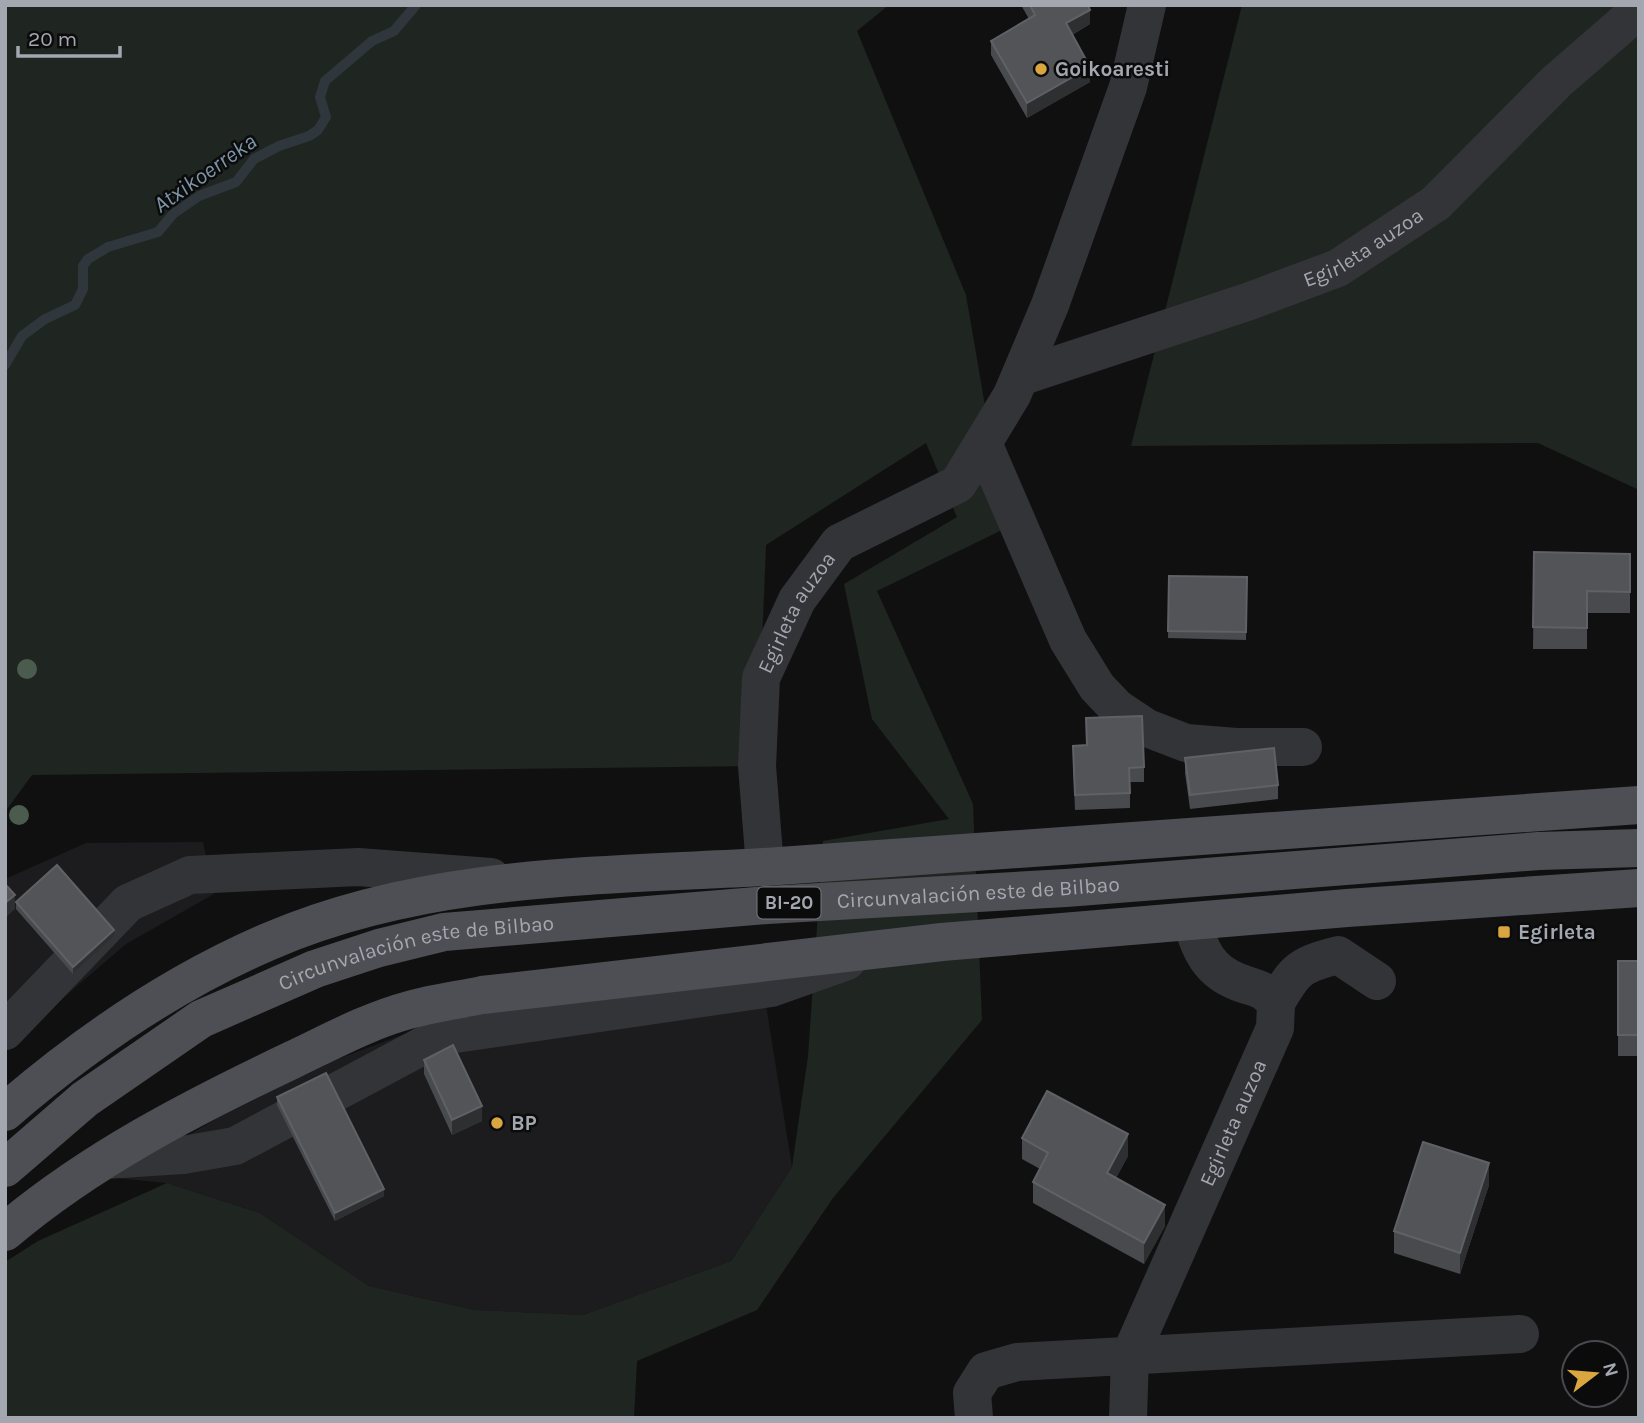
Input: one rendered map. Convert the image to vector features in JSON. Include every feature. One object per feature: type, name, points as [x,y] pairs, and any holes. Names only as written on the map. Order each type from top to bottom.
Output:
[{"type":"main road","name":"Circunvalación este de Bilbao","points":[[5,1112],[54,1070],[150,1001],[272,940],[369,909],[434,894],[535,881],[1639,805]]},
{"type":"main road","name":"Circunvalación este de Bilbao","points":[[5,1168],[85,1099],[201,1019],[315,969],[379,948],[444,932],[767,905],[1066,888],[1539,851],[1639,848]]},
{"type":"main road","points":[[5,1232],[45,1198],[105,1160],[238,1086],[366,1024],[409,1009],[482,995],[942,942],[1347,908],[1639,888]]},
{"type":"street","name":"Egirleta auzoa","points":[[765,867],[757,766],[761,678],[797,600],[839,543],[958,484],[983,443],[1020,377],[1050,305],[1128,87],[1147,5]]},
{"type":"street","name":"Egirleta auzoa","points":[[1020,377],[1184,324],[1338,268],[1436,203],[1556,82],[1639,10]]},
{"type":"street","points":[[983,443],[1028,554],[1068,640],[1097,687],[1117,708],[1147,728],[1186,743],[1236,747],[1303,747]]},
{"type":"street","points":[[5,1031],[128,903],[190,875],[358,867],[535,881]]},
{"type":"street","points":[[1192,923],[1198,946],[1208,963],[1240,983],[1262,988],[1276,1003],[1293,974],[1314,961],[1338,955],[1379,966]]},
{"type":"street","points":[[105,1160],[183,1155],[235,1146],[441,1036],[771,988],[875,951]]},
{"type":"street","name":"Egirleta auzoa","points":[[1128,1418],[1130,1356],[1275,1028],[1276,1003]]},
{"type":"street","points":[[974,1418],[972,1393],[986,1371],[1017,1362],[1520,1334]]},
{"type":"shaded area","points":[[5,5],[889,5],[857,31],[966,295],[1006,528],[877,591],[973,804],[982,1020],[833,1198],[757,1310],[637,1361],[634,1418],[5,1418],[5,1262],[38,1241],[167,1183],[260,1213],[369,1286],[475,1310],[583,1315],[731,1261],[792,1167],[808,1056],[823,841],[949,819],[872,719],[844,584],[957,517],[926,443],[766,545],[757,766],[32,775],[5,812]]},
{"type":"shaded area","points":[[1242,5],[1639,5],[1639,490],[1538,443],[1131,446]]},
{"type":"shaded area","points":[[203,842],[214,894],[126,944],[5,1048],[5,879],[86,843]]},
{"type":"shaded area","name":"BP","points":[[762,980],[792,1167],[731,1261],[583,1315],[475,1310],[369,1286],[260,1213],[167,1183],[116,1178],[282,1080],[434,1023]]},
{"type":"building","name":"Goikoaresti","points":[[1030,5],[1088,5],[1090,10],[1066,23],[1090,67],[1027,103],[991,41],[1035,15]]},
{"type":"building","points":[[1534,552],[1630,554],[1630,592],[1587,591],[1587,628],[1533,627]]},
{"type":"building","points":[[1169,576],[1247,577],[1246,632],[1168,631]]},
{"type":"building","points":[[1142,716],[1144,767],[1129,768],[1130,793],[1075,795],[1073,746],[1087,745],[1086,718]]},
{"type":"building","points":[[1274,748],[1278,785],[1190,795],[1185,758]]},
{"type":"building","points":[[57,865],[114,930],[73,967],[16,902]]},
{"type":"building","points":[[5,884],[15,895],[5,903]]},
{"type":"building","points":[[1618,961],[1639,961],[1639,1035],[1618,1035]]},
{"type":"building","points":[[453,1045],[482,1106],[452,1120],[424,1060]]},
{"type":"building","points":[[326,1073],[384,1189],[335,1213],[277,1097]]},
{"type":"building","points":[[1047,1091],[1128,1134],[1107,1173],[1165,1205],[1144,1243],[1033,1182],[1048,1153],[1022,1138]]},
{"type":"building","points":[[1423,1142],[1489,1163],[1460,1253],[1394,1231]]},
{"type":"waterway","name":"Atxikoerreka","points":[[5,365],[22,336],[45,319],[75,305],[83,289],[83,266],[88,259],[108,247],[158,232],[173,214],[199,196],[236,182],[254,159],[318,130],[326,117],[320,97],[325,81],[372,41],[394,31],[416,5]]},
{"type":"place","name":"Goikoaresti","points":[[1041,69]]},
{"type":"place","name":"Egirleta","points":[[1504,932]]},
{"type":"place","name":"BP","points":[[497,1123]]}]
